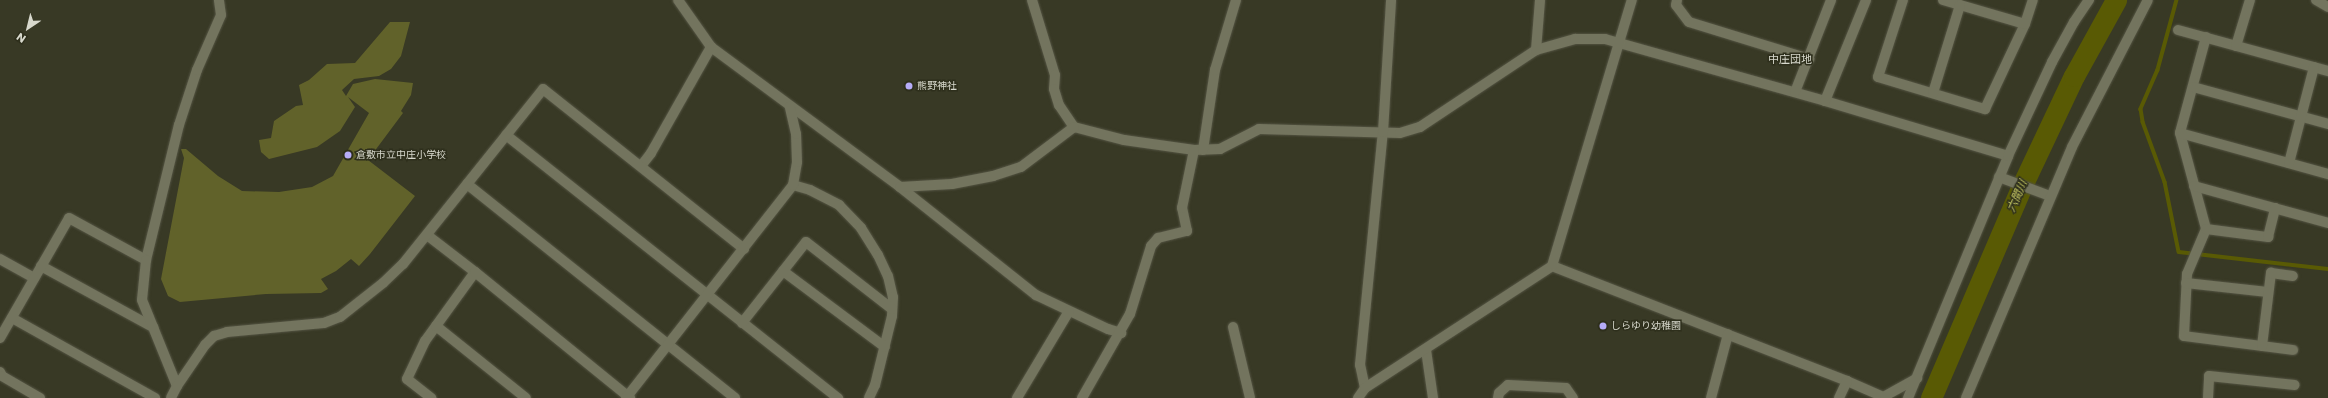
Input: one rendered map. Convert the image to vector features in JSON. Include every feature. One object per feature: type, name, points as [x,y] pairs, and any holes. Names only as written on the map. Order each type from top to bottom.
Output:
[{"type":"street","points":[[177,386],[142,300],[146,260],[179,125],[197,70],[221,15],[219,0]]},
{"type":"street","points":[[678,0],[711,47],[900,187],[1036,295],[1108,329],[1121,333]]},
{"type":"street","points":[[1032,0],[1055,75],[1054,89],[1059,105],[1074,127],[1124,140],[1198,150],[1220,149],[1259,129],[1400,132],[1420,127],[1536,50],[1575,39],[1605,39],[1795,92],[2008,156]]},
{"type":"street","points":[[1082,398],[1121,333],[1130,314],[1151,246],[1158,238],[1187,231],[1182,208],[1198,150],[1215,70],[1236,0]]},
{"type":"street","points":[[1366,388],[1360,365],[1383,132],[1391,0]]},
{"type":"street","points":[[1536,50],[1540,0]]},
{"type":"street","points":[[1358,398],[1366,388],[1552,266],[1632,0]]},
{"type":"street","points":[[1677,0],[1676,5],[1688,22],[1809,59]]},
{"type":"street","points":[[1825,101],[1866,0]]},
{"type":"street","points":[[1903,0],[1878,77],[1985,109],[2025,24],[2033,0]]},
{"type":"street","points":[[1943,0],[2025,24]]},
{"type":"street","points":[[1908,398],[2008,156],[2052,62],[2074,22],[2090,0]]},
{"type":"street","points":[[1966,398],[2050,196],[2106,78],[2148,0]]},
{"type":"street","points":[[2236,46],[2250,0]]},
{"type":"street","points":[[2316,0],[2328,7]]},
{"type":"street","points":[[1795,92],[1809,59],[1829,1]]},
{"type":"street","points":[[1932,93],[1960,5]]},
{"type":"street","points":[[2178,30],[2328,71]]},
{"type":"street","points":[[2206,38],[2180,133],[2206,229],[2186,274],[2184,336],[2293,350]]},
{"type":"street","points":[[641,166],[651,153],[711,47]]},
{"type":"street","points":[[2289,163],[2314,67]]},
{"type":"street","points":[[2193,87],[2328,124]]},
{"type":"street","points":[[171,398],[177,386],[205,345],[214,336],[227,332],[324,323],[340,317],[403,264],[543,89],[744,249]]},
{"type":"street","points":[[427,235],[628,397],[793,185],[797,162],[796,134],[790,107]]},
{"type":"street","points":[[900,187],[952,184],[993,176],[1021,167],[1074,127]]},
{"type":"street","points":[[2180,133],[2328,174]]},
{"type":"street","points":[[506,135],[707,296],[838,398]]},
{"type":"street","points":[[1999,177],[2050,196]]},
{"type":"street","points":[[467,184],[734,398]]},
{"type":"street","points":[[793,185],[810,190],[839,206],[861,228],[878,255],[888,276],[893,297],[892,309],[885,347],[875,385],[869,398]]},
{"type":"street","points":[[2194,186],[2328,223]]},
{"type":"street","points":[[2206,229],[2268,237],[2275,208]]},
{"type":"street","points":[[0,338],[69,218],[146,260]]},
{"type":"street","points":[[742,323],[806,242],[892,309]]},
{"type":"street","points":[[0,259],[34,278]]},
{"type":"street","points":[[41,266],[153,327]]},
{"type":"street","points":[[1552,266],[1885,397],[1917,378]]},
{"type":"street","points":[[783,271],[885,347]]},
{"type":"street","points":[[431,398],[419,395],[407,380],[425,341],[474,272]]},
{"type":"street","points":[[2262,346],[2271,273],[2293,276]]},
{"type":"street","points":[[2186,283],[2268,292]]},
{"type":"street","points":[[1017,398],[1069,311]]},
{"type":"street","points":[[12,318],[155,398]]},
{"type":"street","points":[[436,326],[526,398]]},
{"type":"street","points":[[1233,327],[1250,398]]},
{"type":"street","points":[[1711,398],[1728,334]]},
{"type":"street","points":[[1426,350],[1433,398]]},
{"type":"street","points":[[0,372],[2,376],[40,398]]},
{"type":"street","points":[[2208,398],[2209,376],[2295,385]]},
{"type":"street","points":[[1839,398],[1847,381]]},
{"type":"street","points":[[1498,398],[1499,393],[1508,385],[1566,388],[1573,398]]},
{"type":"shaded area","points":[[390,22],[410,22],[401,56],[391,69],[379,76],[354,79],[342,90],[346,96],[353,84],[375,79],[413,83],[411,95],[401,111],[403,113],[368,160],[415,196],[370,254],[359,266],[351,259],[336,271],[321,279],[328,289],[321,293],[266,294],[180,302],[168,296],[161,279],[184,158],[181,149],[186,149],[218,176],[242,191],[279,192],[312,187],[333,176],[369,113],[348,97],[355,107],[340,131],[317,147],[269,159],[261,152],[259,140],[271,138],[274,121],[296,106],[303,105],[299,85],[309,80],[327,64],[355,63]]},
{"type":"waterway","name":"六間川","points":[[1931,398],[2020,190],[2074,76],[2116,0]]},
{"type":"waterway","points":[[2177,0],[2158,70],[2141,109],[2143,122],[2165,182],[2179,252],[2328,269]]},
{"type":"place","name":"熊野神社","points":[[909,86]]},
{"type":"place","name":"倉敷市立中庄小学校","points":[[348,155]]},
{"type":"place","name":"しらゆり幼稚園","points":[[1603,326]]},
{"type":"district","name":"中庄団地","points":[[1790,59]]}]
